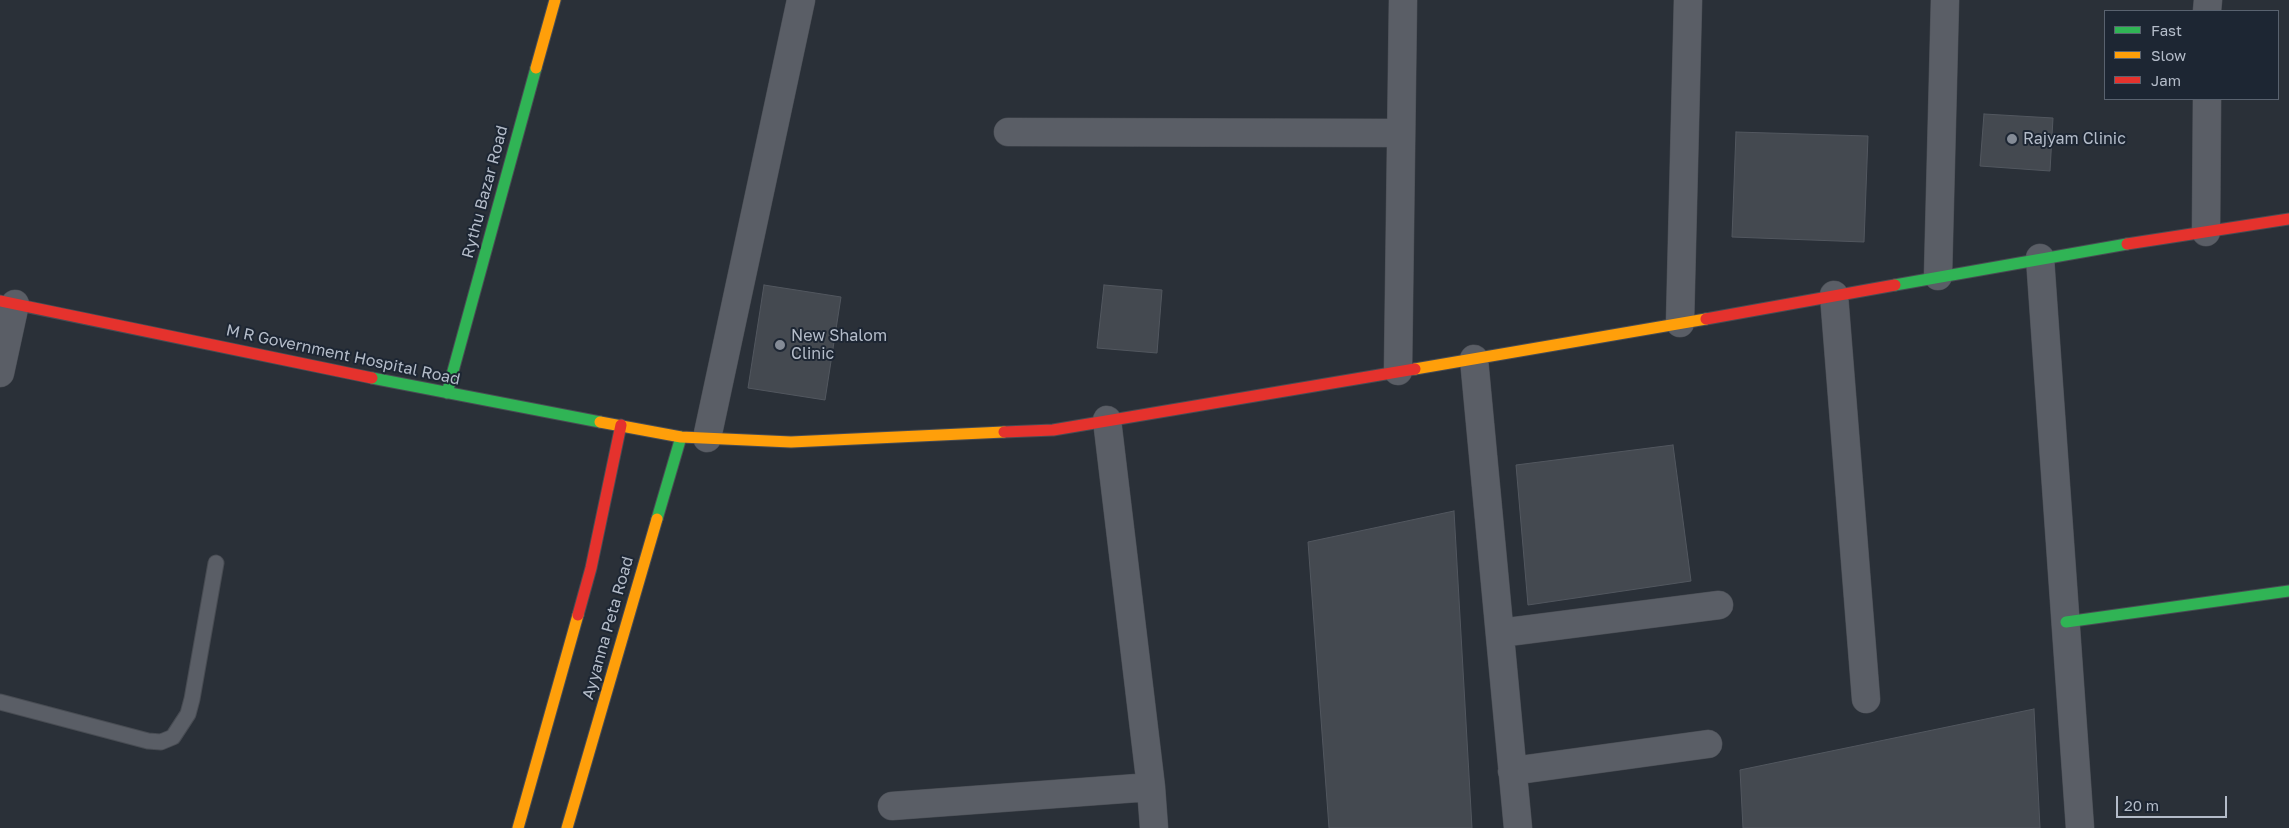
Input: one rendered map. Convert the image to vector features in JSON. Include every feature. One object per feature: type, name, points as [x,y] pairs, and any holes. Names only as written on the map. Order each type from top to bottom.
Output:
[{"type":"street","name":"Rythu Bazar Road","points":[[447,393],[555,0]]},
{"type":"street","points":[[694,437],[801,0]]},
{"type":"street","points":[[1398,372],[1403,0]]},
{"type":"street","points":[[1680,324],[1688,0]]},
{"type":"street","points":[[1938,276],[1945,0]]},
{"type":"street","points":[[2206,232],[2207,100]]},
{"type":"street","points":[[1008,132],[1402,133]]},
{"type":"street","name":"M R Government Hospital Road","points":[[8,302],[447,393],[620,425],[694,437],[800,441],[1053,430],[1680,324],[2040,258],[2289,218]]},
{"type":"street","points":[[2040,258],[2080,828]]},
{"type":"street","points":[[1834,295],[1866,699]]},
{"type":"street","points":[[0,373],[8,302]]},
{"type":"street","points":[[1474,359],[1518,828]]},
{"type":"street","points":[[1107,420],[1151,787],[1154,828]]},
{"type":"street","points":[[518,828],[590,568],[620,425]]},
{"type":"street","name":"Ayyanna Peta Road","points":[[567,828],[694,437]]},
{"type":"street","points":[[2066,622],[2289,591]]},
{"type":"street","points":[[1500,633],[1719,604]]},
{"type":"street","points":[[1512,771],[1708,744]]},
{"type":"street","points":[[892,806],[1151,787]]},
{"type":"lane","points":[[0,702],[148,741],[161,742],[173,738],[188,714],[192,700],[216,563]]},
{"type":"building","points":[[1984,114],[2053,118],[2050,171],[1980,166]]},
{"type":"building","points":[[1736,132],[1868,136],[1864,242],[1732,237]]},
{"type":"building","points":[[764,285],[841,297],[825,400],[748,388]]},
{"type":"building","points":[[1104,285],[1162,290],[1157,353],[1097,348]]},
{"type":"building","points":[[1673,445],[1691,581],[1528,605],[1516,465]]},
{"type":"building","points":[[1454,511],[1472,828],[1329,828],[1308,542]]},
{"type":"building","points":[[2034,709],[2040,828],[1743,828],[1740,770]]},
{"type":"traffic: fast","points":[[447,393],[536,68]]},
{"type":"traffic: fast","points":[[1895,285],[2127,244]]},
{"type":"traffic: fast","points":[[372,378],[600,422]]},
{"type":"traffic: fast","points":[[657,519],[681,437]]},
{"type":"traffic: fast","points":[[2066,622],[2289,591]]},
{"type":"traffic: slow","points":[[536,68],[555,0]]},
{"type":"traffic: slow","points":[[1415,369],[1706,319]]},
{"type":"traffic: slow","points":[[600,422],[681,437],[791,442],[1004,432]]},
{"type":"traffic: slow","points":[[567,828],[657,519]]},
{"type":"traffic: slow","points":[[518,828],[578,615]]},
{"type":"traffic: jam","points":[[2127,244],[2289,219]]},
{"type":"traffic: jam","points":[[1706,319],[1895,285]]},
{"type":"traffic: jam","points":[[0,301],[372,378]]},
{"type":"traffic: jam","points":[[1004,432],[1053,430],[1415,369]]},
{"type":"traffic: jam","points":[[578,615],[591,568],[621,425]]},
{"type":"place","name":"Rajyam Clinic","points":[[2012,139]]},
{"type":"place","name":"New Shalom Clinic","points":[[780,345]]}]
